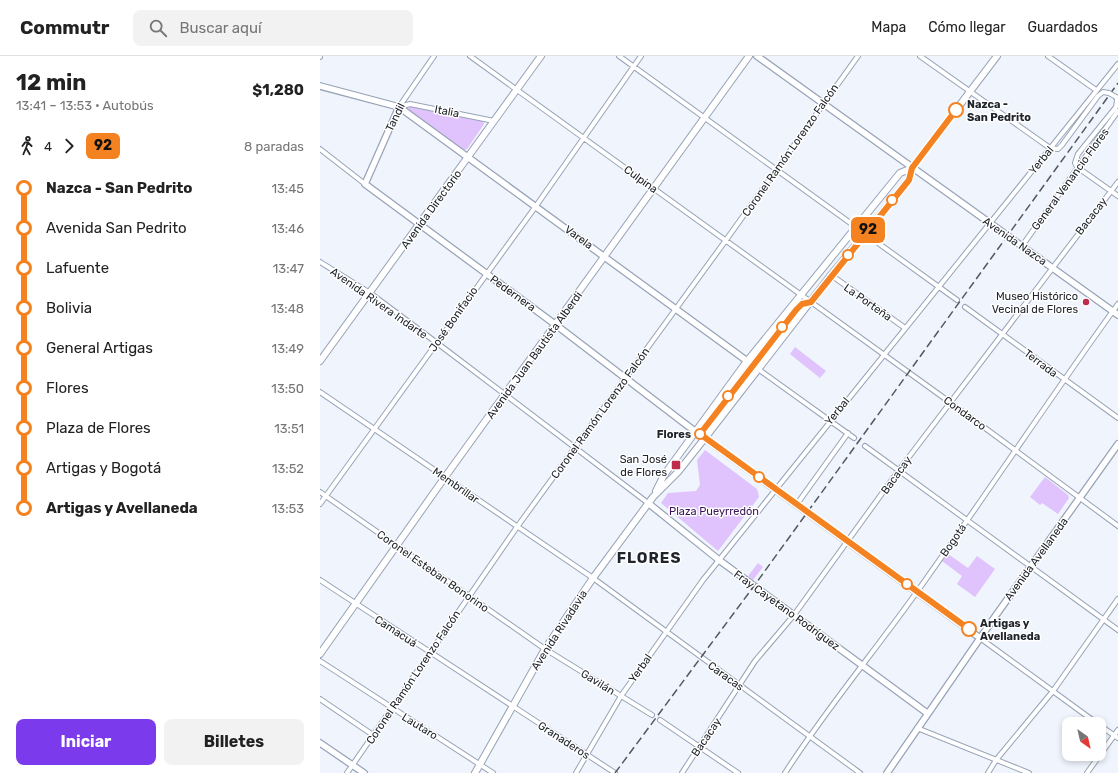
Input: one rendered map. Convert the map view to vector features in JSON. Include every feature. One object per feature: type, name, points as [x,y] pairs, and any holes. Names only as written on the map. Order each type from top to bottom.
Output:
[{"type":"main road","name":"Avenida Directorio","points":[[320,361],[541,56]]},
{"type":"main road","name":"Avenida Juan Bautista Alberdi","points":[[320,654],[445,477],[749,56]]},
{"type":"main road","name":"Avenida Rivadavia","points":[[475,773],[545,649],[593,578],[648,503],[669,482],[705,438],[831,276],[909,180],[912,168],[997,56]]},
{"type":"main road","name":"Avenida Rivadavia","points":[[655,495],[664,475],[748,361],[900,173],[912,168]]},
{"type":"street","name":"Tandil","points":[[365,184],[399,107],[434,56]]},
{"type":"street","name":"Culpina","points":[[470,56],[811,302]]},
{"type":"street","points":[[619,56],[864,235],[957,300]]},
{"type":"street","name":"José Bonifacio","points":[[320,504],[536,206],[641,56]]},
{"type":"street","name":"Avenida Nazca","points":[[757,56],[1115,313]]},
{"type":"street","name":"Coronel Ramón Lorenzo Falcón","points":[[347,773],[517,527],[858,56]]},
{"type":"street","points":[[920,56],[1050,148],[1058,149],[1062,145],[1098,96],[1103,92],[1109,93],[1116,97],[1116,107],[1077,157],[1075,163],[1077,167],[1118,196]]},
{"type":"street","points":[[1048,56],[1096,90]]},
{"type":"street","name":"Yerbal","points":[[576,773],[621,696],[719,560],[830,420],[1118,64]]},
{"type":"street","points":[[320,86],[399,107]]},
{"type":"street","name":"Italia","points":[[399,107],[410,104],[494,121]]},
{"type":"street","name":"Varela","points":[[399,107],[758,369]]},
{"type":"street","name":"General Venancio Flores","points":[[1022,246],[1118,111]]},
{"type":"street","name":"Pedernera","points":[[320,149],[556,325],[696,432],[980,638]]},
{"type":"street","name":"Bacacay","points":[[682,773],[755,662],[794,615],[849,542],[899,470],[1118,182]]},
{"type":"street","name":"Avenida Rivera Indarte","points":[[320,262],[370,294],[437,343],[575,446],[648,503]]},
{"type":"street","name":"La Porteña","points":[[831,276],[905,328]]},
{"type":"street","name":"Condarco","points":[[811,302],[1118,526]]},
{"type":"street","name":"Bogotá","points":[[785,773],[809,736],[917,591],[1063,379],[1115,313],[1118,304]]},
{"type":"street","name":"Terrada","points":[[965,307],[1118,418]]},
{"type":"street","points":[[758,369],[854,438]]},
{"type":"street","name":"Membrillar","points":[[320,392],[593,578]]},
{"type":"street","points":[[797,504],[848,433]]},
{"type":"street","name":"Avenida Avellaneda","points":[[887,773],[927,713],[1118,444]]},
{"type":"street","points":[[865,446],[1118,630]]},
{"type":"street","name":"Coronel Esteban Bonorino","points":[[320,492],[545,649]]},
{"type":"street","name":"Fray Cayetano Rodríguez","points":[[648,503],[719,560],[927,713]]},
{"type":"street","name":"Caracas","points":[[593,578],[860,773]]},
{"type":"street","name":"Camacuá","points":[[320,580],[355,605],[513,707]]},
{"type":"street","points":[[988,773],[996,760],[1053,691],[1118,599]]},
{"type":"street","points":[[980,638],[1089,717]]},
{"type":"street","name":"Gavilán","points":[[545,649],[652,715]]},
{"type":"street","name":"Lautaro","points":[[320,661],[493,773]]},
{"type":"street","points":[[320,699],[373,735]]},
{"type":"street","name":"Granaderos","points":[[513,707],[615,773]]},
{"type":"street","points":[[660,720],[738,773]]},
{"type":"street","points":[[917,728],[1028,773]]},
{"type":"street","points":[[1106,729],[1116,737]]},
{"type":"street","points":[[1087,773],[1116,737],[1118,730]]},
{"type":"street","points":[[320,743],[364,773]]},
{"type":"green space","points":[[411,105],[483,120],[484,124],[467,149],[464,150],[411,112],[408,109]]},
{"type":"green space","points":[[795,347],[826,371],[820,378],[790,354]]},
{"type":"green space","name":"Plaza Pueyrredón","points":[[705,450],[757,489],[759,497],[718,551],[661,503],[668,493],[696,491],[700,485],[697,460]]},
{"type":"green space","points":[[1045,477],[1068,495],[1069,498],[1058,514],[1042,503],[1040,505],[1030,497]]},
{"type":"green space","points":[[948,554],[968,568],[977,556],[995,569],[975,597],[957,584],[962,576],[942,561]]},
{"type":"green space","points":[[758,563],[763,567],[753,580],[748,576]]},
{"type":"railway","points":[[615,773],[754,586],[1118,83]]},
{"type":"bus line","name":"92","points":[[956,110],[912,168],[909,180],[811,302],[802,304],[796,310],[742,377],[700,434],[969,629]]},
{"type":"place","name":"Nazca - San Pedrito","points":[[956,110]]},
{"type":"place","name":"Museo Histórico Vecinal de Flores","points":[[1086,302]]},
{"type":"place","name":"Flores","points":[[700,434]]},
{"type":"place","name":"San José de Flores","points":[[676,465]]},
{"type":"place","name":"Artigas y Avellaneda","points":[[969,629]]},
{"type":"district","name":"FLORES","points":[[649,558]]}]
